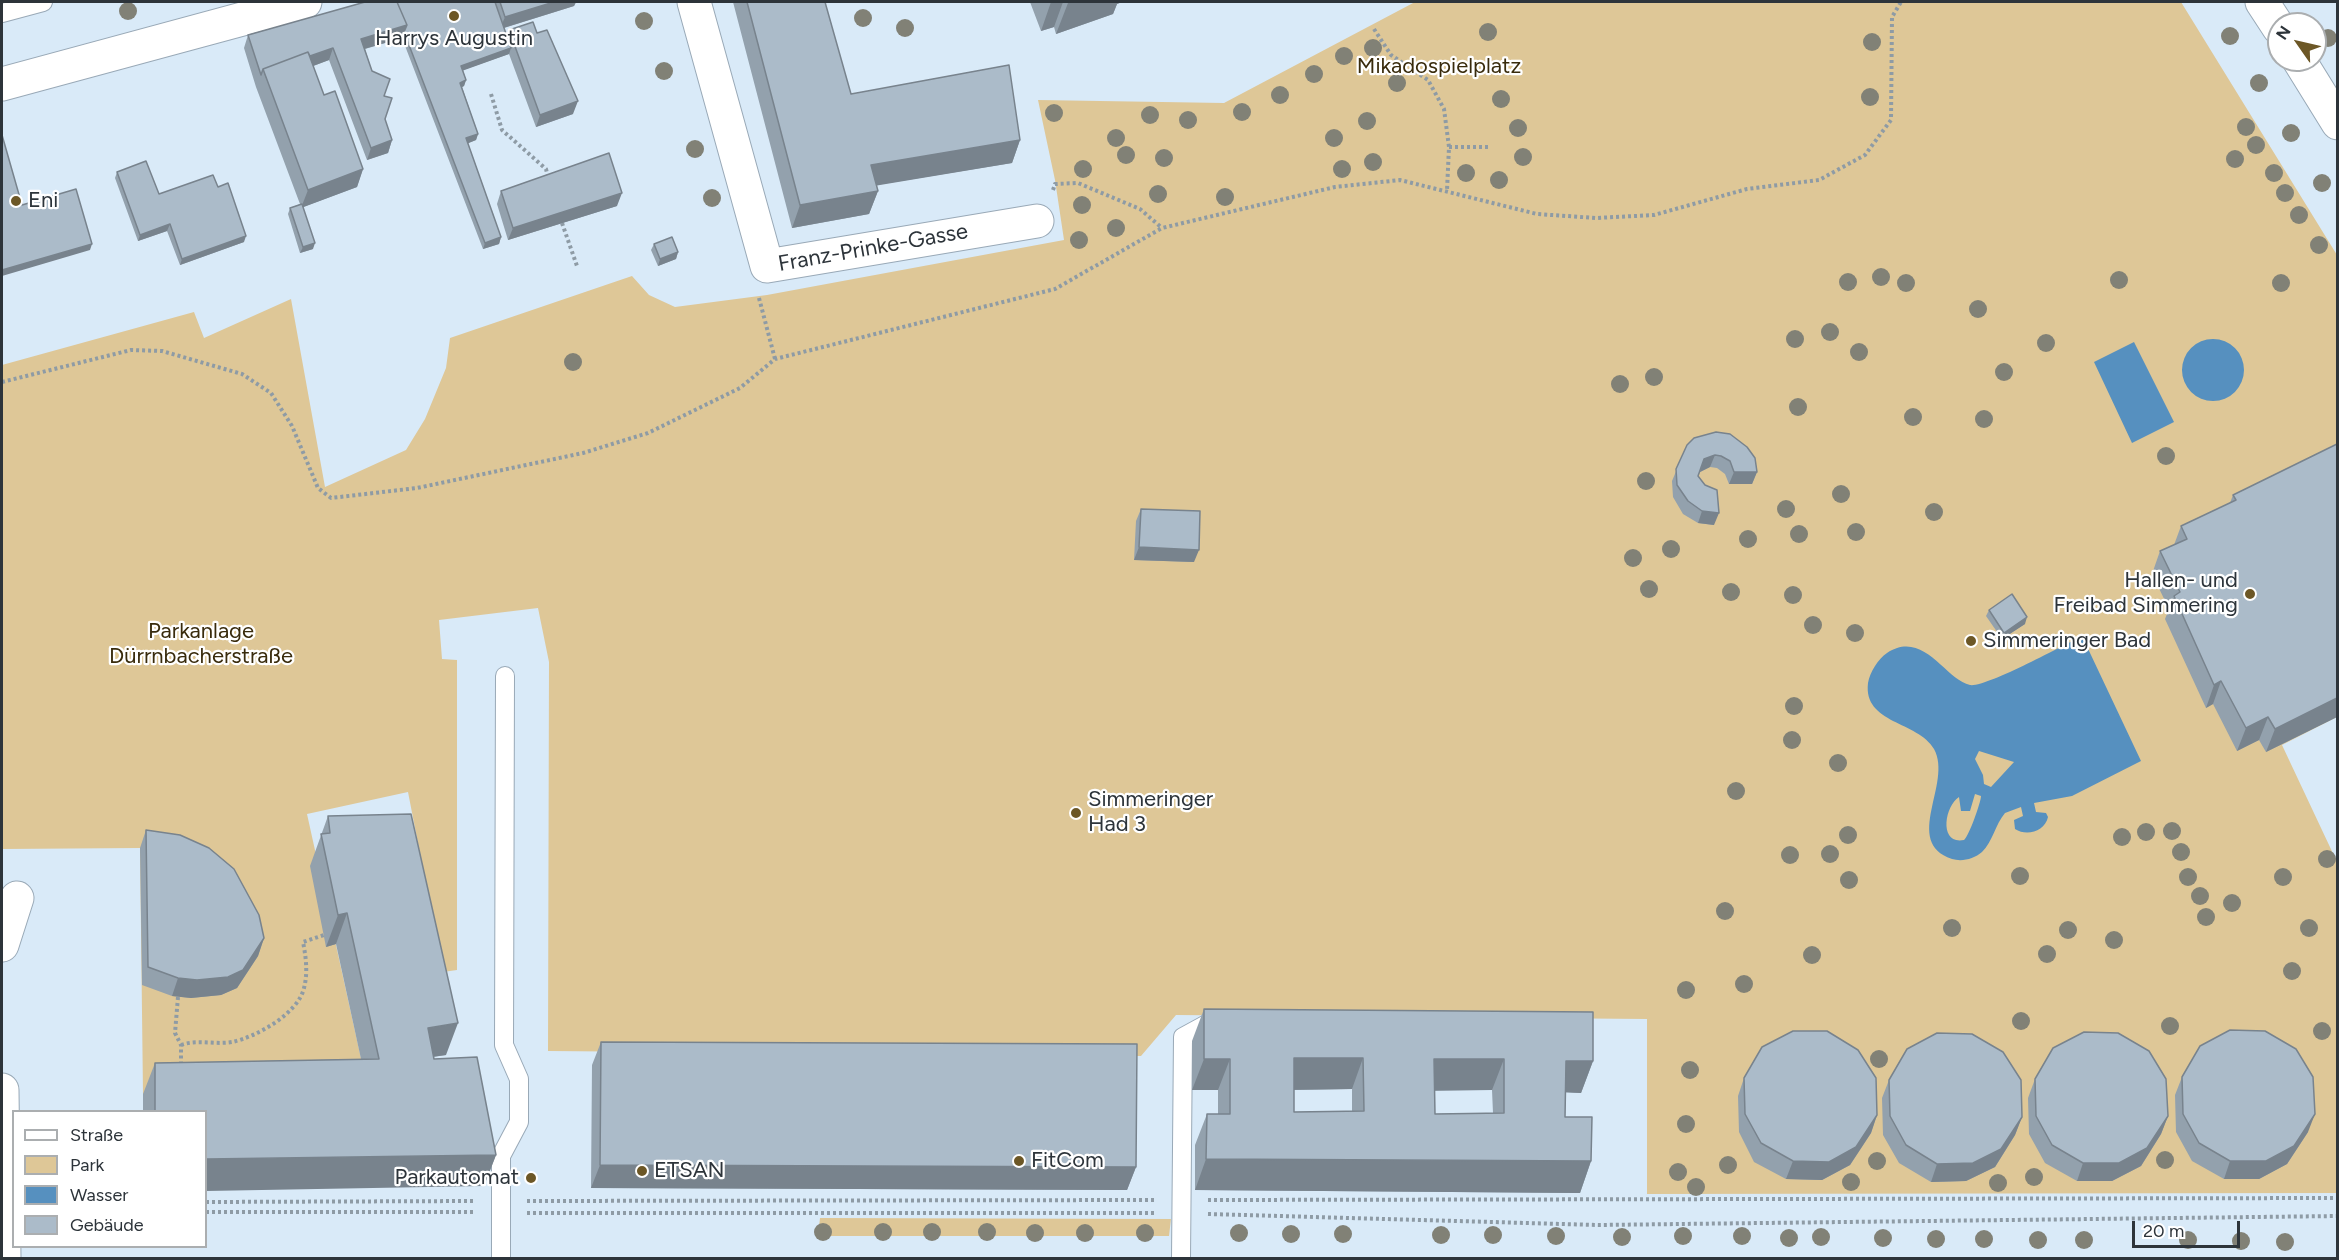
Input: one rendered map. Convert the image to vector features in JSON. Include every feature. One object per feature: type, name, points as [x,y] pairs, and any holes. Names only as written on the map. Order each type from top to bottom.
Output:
[{"type":"street","points":[[2,84],[305,2]]},
{"type":"street","name":"Franz-Prinke-Gasse","points":[[694,2],[767,266],[1037,220]]},
{"type":"street","points":[[2306,72],[2337,123]]},
{"type":"street","points":[[2,945],[17,898]]},
{"type":"street","points":[[2,1090],[4,1258]]},
{"type":"lane","points":[[2,13],[43,2]]},
{"type":"lane","points":[[501,1258],[501,1156],[519,1122],[519,1079],[504,1045],[505,676]]},
{"type":"lane","points":[[1181,1258],[1183,1037],[1223,1014],[1235,1014]]},
{"type":"path","points":[[2,382],[130,350],[162,351],[242,374],[271,393],[292,426],[318,488],[331,498],[417,488],[583,453],[627,440],[696,411],[740,388],[776,359],[1055,289],[1162,228],[1335,188],[1400,180],[1537,214],[1596,218],[1654,216],[1747,189],[1819,180],[1865,155],[1891,120],[1892,17],[1901,2]]},
{"type":"path","points":[[1374,29],[1391,55],[1428,80],[1444,109],[1449,147],[1447,190]]},
{"type":"path","points":[[491,94],[502,130],[546,169],[550,184]]},
{"type":"path","points":[[1449,147],[1490,147]]},
{"type":"path","points":[[1055,184],[1078,183],[1140,209],[1162,228]]},
{"type":"path","points":[[562,223],[577,266]]},
{"type":"path","points":[[767,266],[759,295],[776,359]]},
{"type":"path","points":[[181,1045],[191,1041],[230,1042],[257,1034],[285,1015],[304,990],[307,960],[303,942],[324,935]]},
{"type":"path","points":[[178,997],[176,1032],[181,1045],[181,1075]]},
{"type":"path","points":[[207,1202],[501,1207],[1182,1207],[2337,1198]]},
{"type":"path","points":[[207,1212],[501,1207],[1182,1207],[1598,1225],[2337,1216]]},
{"type":"green space","points":[[1415,2],[2181,2],[2337,255],[2337,717],[2282,745],[2337,862],[2337,1193],[1647,1194],[1647,1019],[1176,1015],[1141,1056],[548,1051],[549,662],[538,608],[439,620],[442,659],[457,660],[457,970],[443,972],[408,792],[307,814],[368,1090],[143,1094],[140,848],[2,849],[2,365],[194,312],[204,338],[291,299],[325,487],[406,450],[425,419],[446,368],[450,338],[632,276],[649,295],[675,307],[767,295],[1064,240],[1055,180],[1038,100],[1224,103]]},
{"type":"green space","points":[[820,1218],[1171,1219],[1169,1236],[818,1236]]},
{"type":"water","points":[[2213,339],[2225,341],[2235,348],[2242,358],[2244,370],[2242,382],[2235,392],[2225,399],[2213,401],[2201,399],[2191,392],[2184,382],[2182,370],[2184,358],[2191,348],[2201,341]]},
{"type":"water","points":[[2134,342],[2174,422],[2132,443],[2094,362]]},
{"type":"water","points":[[2082,636],[2141,761],[2072,796],[2034,803],[2036,812],[2046,813],[2048,817],[2043,826],[2035,831],[2025,832],[2015,829],[2014,820],[2023,816],[2021,807],[2005,813],[1986,848],[1975,856],[1956,860],[1938,851],[1931,839],[1929,826],[1938,778],[1938,763],[1934,749],[1916,733],[1882,715],[1874,707],[1869,696],[1868,683],[1875,666],[1887,653],[1900,647],[1912,647],[1923,651],[1961,681],[1970,685],[1978,684],[2007,673]],"holes":[[[1979,751],[2014,762],[1991,787],[1984,784],[1983,775],[1975,759]],[[1975,794],[1981,796],[1972,826],[1964,840],[1956,840],[1947,831],[1947,816],[1959,797],[1961,811],[1970,811]]]},
{"type":"building","points":[[365,2],[397,2],[407,25],[361,39],[372,71],[390,79],[384,96],[392,98],[385,119],[392,140],[371,148],[333,48],[310,56],[308,52],[263,69],[261,75],[248,35]]},
{"type":"building","points":[[397,2],[495,2],[511,48],[461,66],[466,80],[460,83],[478,134],[466,138],[501,237],[485,243],[404,32],[407,25]]},
{"type":"building","points":[[500,2],[554,2],[505,17]]},
{"type":"building","points":[[747,2],[825,2],[851,94],[1009,65],[1020,140],[871,165],[878,191],[800,205]]},
{"type":"building","points":[[533,22],[537,33],[547,30],[578,101],[540,115],[509,30]]},
{"type":"building","points":[[308,52],[324,95],[335,91],[363,169],[308,190],[263,69]]},
{"type":"building","points":[[2,135],[22,205],[76,189],[92,244],[2,270]]},
{"type":"building","points":[[609,153],[622,193],[513,228],[501,191]]},
{"type":"building","points":[[146,161],[159,194],[213,175],[218,187],[228,183],[246,236],[182,259],[170,224],[140,235],[117,172]]},
{"type":"building","points":[[302,204],[315,243],[303,247],[290,208]]},
{"type":"building","points":[[672,237],[678,252],[660,259],[654,244]]},
{"type":"building","points":[[1716,432],[1730,434],[1747,447],[1755,458],[1757,472],[1734,472],[1730,461],[1721,456],[1715,455],[1704,459],[1698,476],[1705,485],[1717,490],[1719,513],[1702,511],[1688,501],[1677,485],[1676,469],[1687,445],[1694,438]]},
{"type":"building","name":"Hallen- und Freibad Simmering","points":[[2337,444],[2337,698],[2275,729],[2268,717],[2246,728],[2221,681],[2214,685],[2174,596],[2180,592],[2160,551],[2187,539],[2181,526],[2236,500],[2233,495]]},
{"type":"building","points":[[1141,509],[1200,511],[1199,550],[1139,547]]},
{"type":"building","points":[[2012,594],[2027,617],[2004,633],[1989,610]]},
{"type":"building","points":[[411,814],[458,1023],[428,1028],[434,1059],[477,1057],[496,1155],[207,1159],[207,1110],[155,1110],[155,1063],[379,1059],[347,913],[338,915],[321,834],[330,833],[328,816]]},
{"type":"building","points":[[146,830],[180,835],[209,848],[234,869],[259,915],[264,938],[243,970],[228,977],[197,980],[178,978],[148,967]]},
{"type":"building","points":[[1204,1009],[1593,1012],[1593,1061],[1566,1061],[1565,1117],[1592,1117],[1591,1161],[1206,1159],[1207,1114],[1230,1114],[1230,1059],[1204,1059]],"holes":[[[1294,1058],[1363,1058],[1364,1111],[1294,1112]],[[1434,1059],[1504,1059],[1504,1113],[1435,1114]]]},
{"type":"building","points":[[2230,1030],[2265,1031],[2296,1049],[2313,1077],[2315,1114],[2294,1146],[2266,1161],[2230,1161],[2199,1143],[2183,1114],[2182,1077],[2200,1046]]},
{"type":"building","points":[[1793,1031],[1827,1031],[1858,1050],[1876,1078],[1877,1115],[1856,1147],[1829,1162],[1793,1161],[1761,1143],[1745,1114],[1744,1078],[1762,1047]]},
{"type":"building","points":[[2084,1032],[2118,1033],[2149,1051],[2166,1079],[2168,1116],[2147,1148],[2119,1163],[2083,1163],[2052,1145],[2036,1116],[2035,1079],[2053,1048]]},
{"type":"building","points":[[1937,1033],[1972,1034],[2003,1052],[2021,1080],[2022,1117],[2001,1149],[1973,1163],[1937,1164],[1906,1145],[1890,1116],[1889,1080],[1907,1049]]},
{"type":"building","points":[[601,1042],[1137,1044],[1136,1167],[600,1165]]},
{"type":"place","name":"Harrys Augustin","points":[[454,16]]},
{"type":"place","name":"Eni","points":[[16,201]]},
{"type":"place","name":"Hallen- und Freibad Simmering","points":[[2250,594]]},
{"type":"place","name":"Simmeringer Bad","points":[[1971,641]]},
{"type":"place","name":"Simmeringer Had 3","points":[[1076,813]]},
{"type":"place","name":"FitCom","points":[[1019,1161]]},
{"type":"place","name":"ETSAN","points":[[642,1171]]},
{"type":"place","name":"Parkautomat","points":[[531,1178]]},
{"type":"park label","name":"Mikadospielplatz","points":[[1439,67]]},
{"type":"park label","name":"Parkanlage Dürrnbacherstraße","points":[[201,644]]}]
